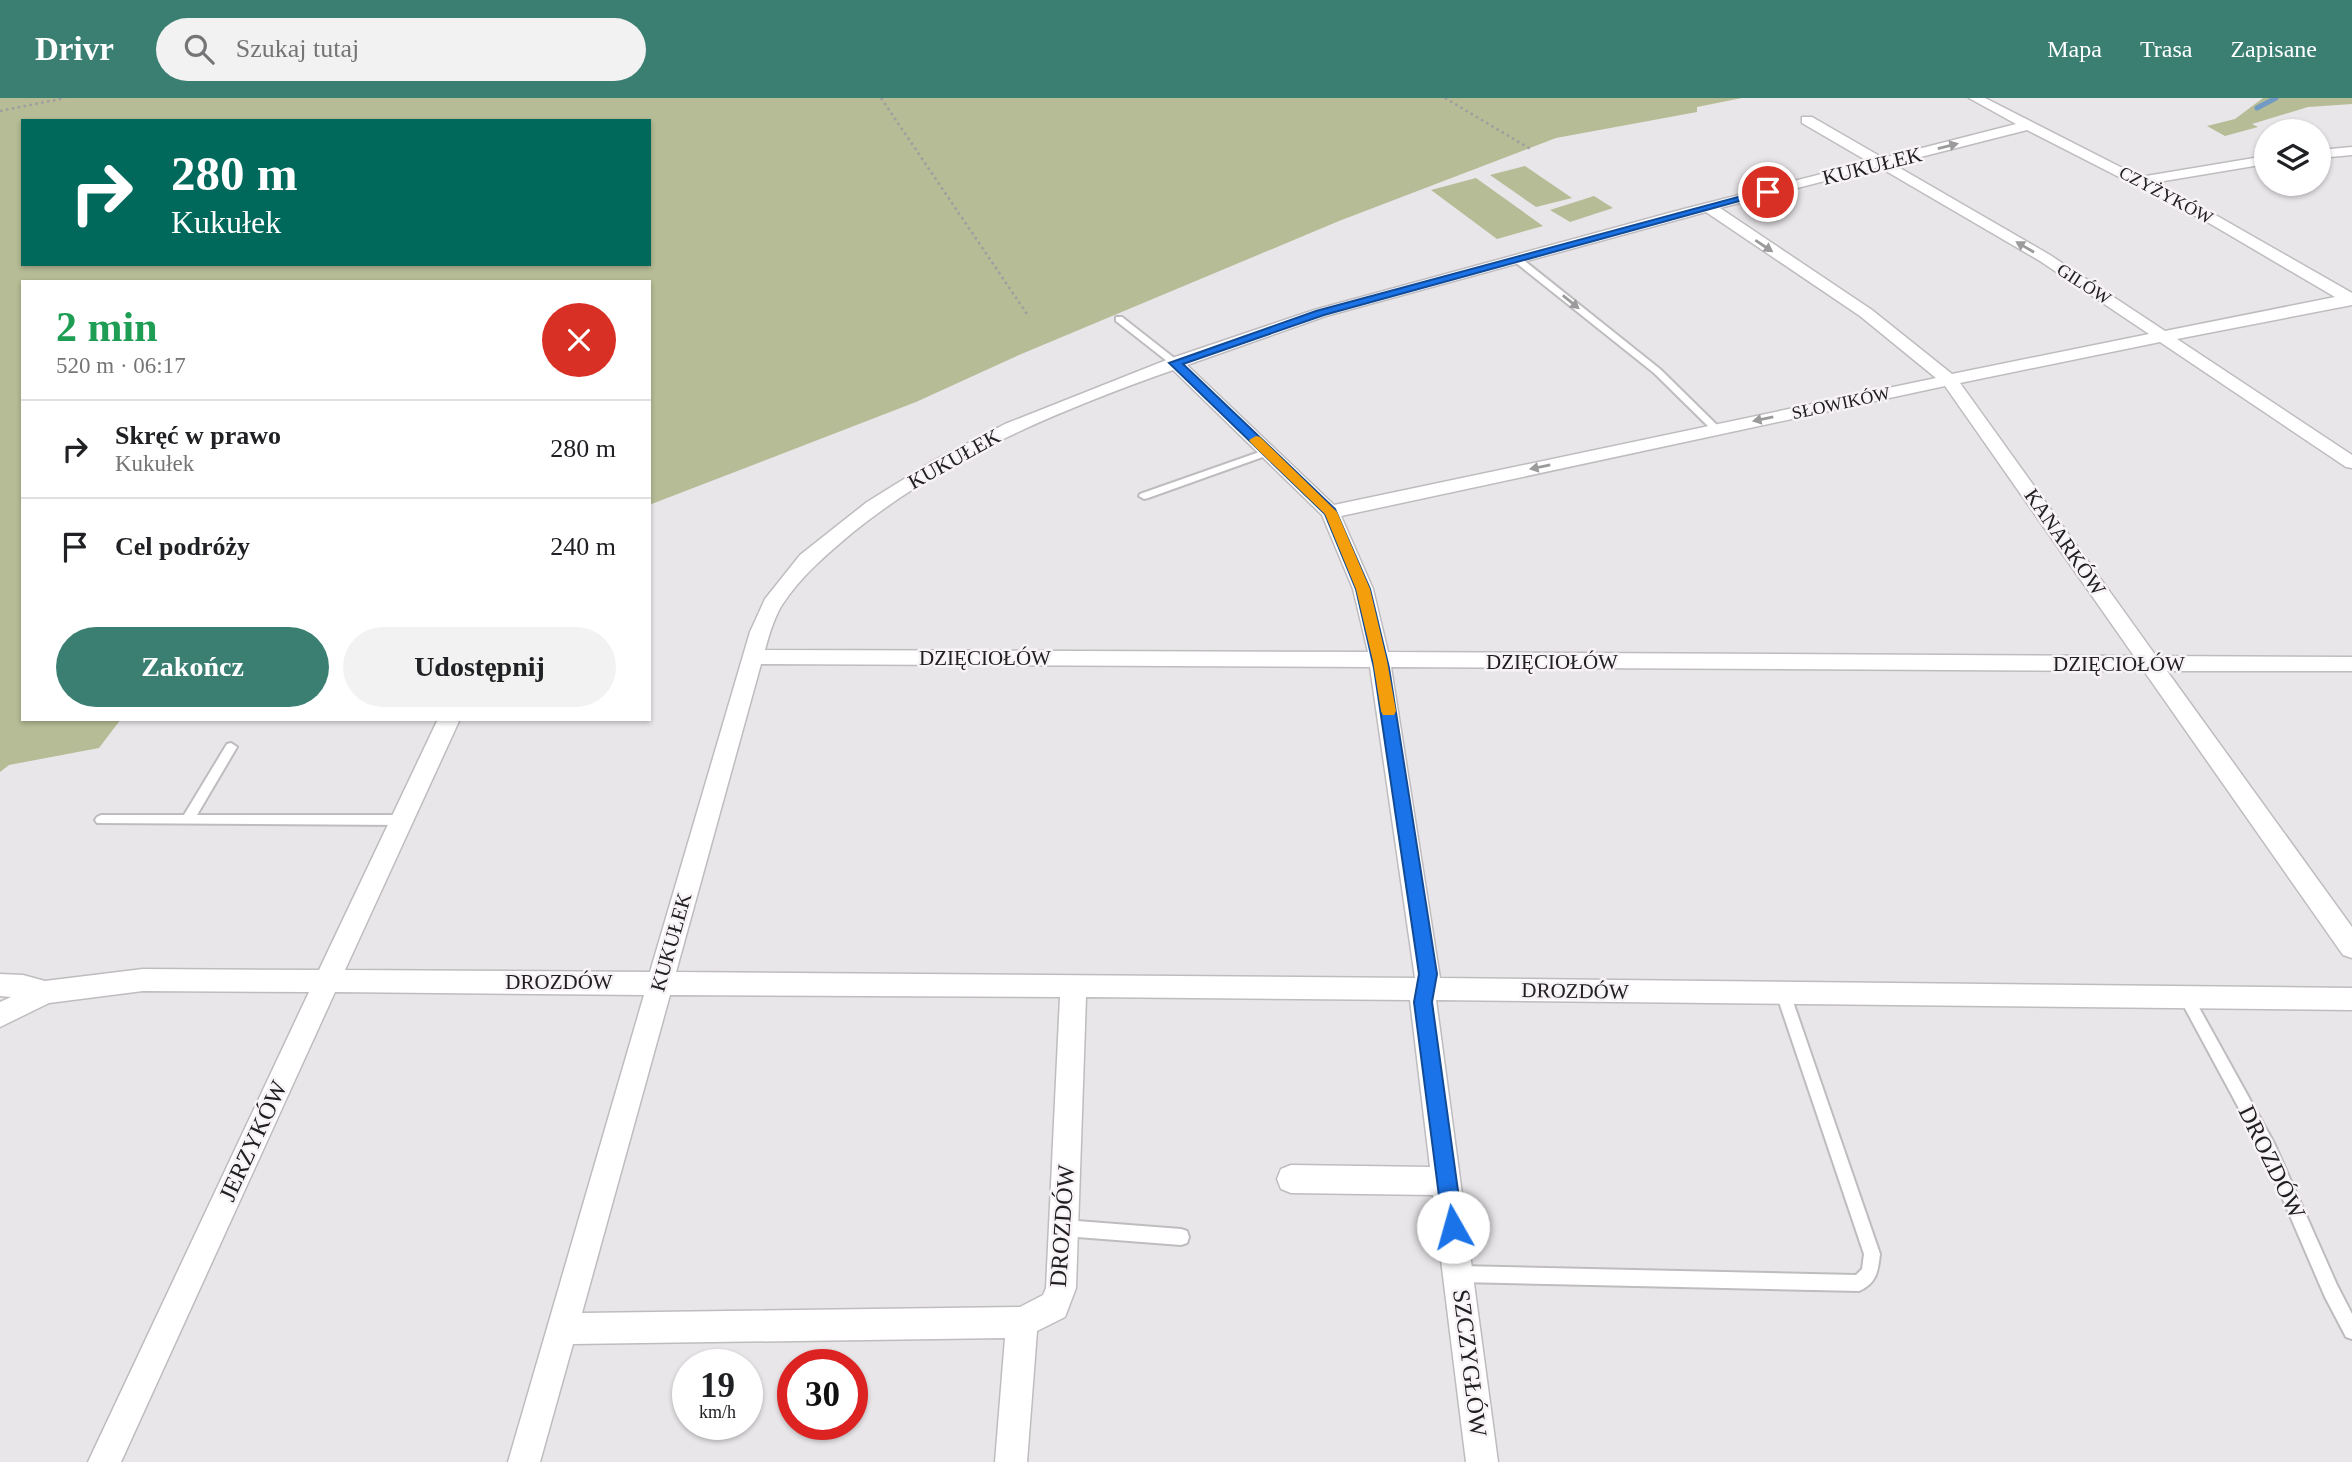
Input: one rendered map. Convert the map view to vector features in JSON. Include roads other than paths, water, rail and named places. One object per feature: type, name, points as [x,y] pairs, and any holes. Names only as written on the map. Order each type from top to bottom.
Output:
[{"type":"street","name":"CZYŻYKÓW","points":[[1975,98],[2214,220],[2351,299]]},
{"type":"street","name":"GILÓW","points":[[1807,120],[2045,258],[2352,463]]},
{"type":"street","name":"KUKUŁEK","points":[[523,1462],[753,657],[772,604],[807,560],[874,506],[939,465],[1011,428],[1175,363],[1320,313],[1708,207],[2029,125]]},
{"type":"street","points":[[2331,153],[2352,151]]},
{"type":"street","points":[[2139,181],[2254,162]]},
{"type":"street","name":"KANARKÓW","points":[[1708,207],[1866,313],[1949,380],[2352,947]]},
{"type":"street","name":"SŁOWIKÓW","points":[[1330,512],[1949,380],[2351,299]]},
{"type":"street","name":"SZCZYGŁÓW","points":[[1175,363],[1330,512],[1363,589],[1380,661],[1428,974],[1423,1002],[1482,1462]]},
{"type":"street","name":"DZIĘCIOŁÓW","points":[[753,657],[2352,664]]},
{"type":"street","name":"JERZYKÓW","points":[[104,1462],[448,721]]},
{"type":"street","name":"DROZDÓW","points":[[0,1015],[45,992],[135,980],[1074,985],[2352,999]]},
{"type":"street","name":"DROZDÓW","points":[[0,985],[23,986],[45,992]]},
{"type":"street","name":"DROZDÓW","points":[[562,1329],[1022,1322],[1054,1306],[1061,1288],[1074,985]]},
{"type":"street","points":[[1291,1179],[1447,1181]]},
{"type":"street","points":[[1011,1462],[1022,1322]]},
{"type":"lane","points":[[1518,260],[1657,371],[1716,429]]},
{"type":"lane","points":[[1119,319],[1175,363]]},
{"type":"lane","points":[[1144,496],[1268,452]]},
{"type":"lane","points":[[188,820],[231,747]]},
{"type":"lane","points":[[100,820],[402,820]]},
{"type":"lane","points":[[1459,1274],[1859,1283],[1870,1273],[1872,1254],[1783,993]]},
{"type":"lane","name":"DROZDÓW","points":[[2186,997],[2269,1148],[2352,1331]]},
{"type":"lane","points":[[1064,1228],[1181,1237]]},
{"type":"waterway","points":[[2257,108],[2276,98]]}]
